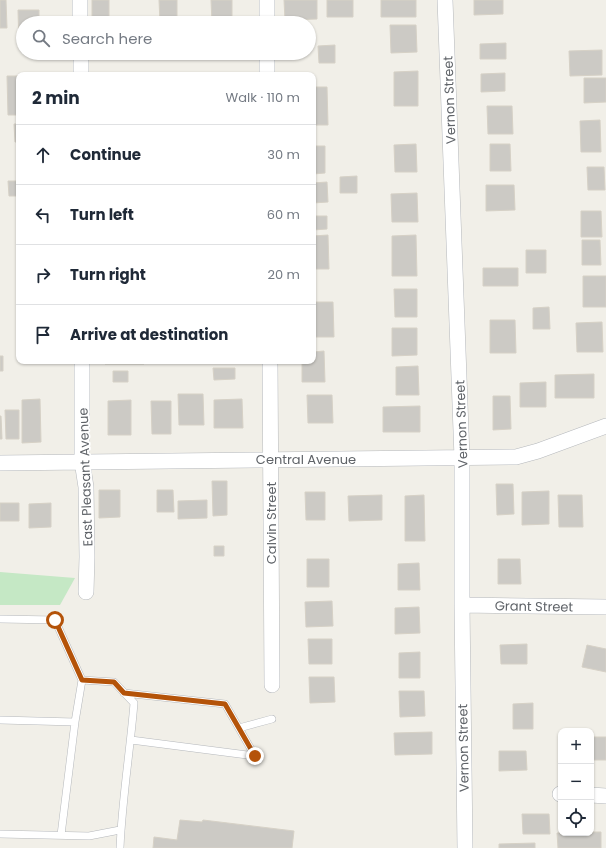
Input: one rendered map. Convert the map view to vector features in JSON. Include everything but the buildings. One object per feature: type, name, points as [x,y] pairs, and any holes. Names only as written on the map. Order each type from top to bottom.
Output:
[{"type":"street","points":[[80,0],[80,16]]},
{"type":"street","points":[[267,0],[267,16]]},
{"type":"street","name":"Vernon Street","points":[[445,0],[462,458],[465,848]]},
{"type":"street","points":[[81,60],[81,72]]},
{"type":"street","points":[[267,60],[268,72]]},
{"type":"street","name":"East Pleasant Avenue","points":[[82,364],[82,462],[86,487],[86,592]]},
{"type":"street","name":"Calvin Street","points":[[270,364],[272,685]]},
{"type":"street","name":"Central Avenue","points":[[0,463],[516,457],[538,451],[606,426]]},
{"type":"street","name":"Grant Street","points":[[462,605],[606,607]]},
{"type":"street","points":[[594,795],[606,796]]},
{"type":"lane","points":[[0,619],[55,620],[82,680],[75,722],[61,835]]},
{"type":"lane","points":[[82,680],[114,682],[134,703],[120,830],[120,848]]},
{"type":"lane","points":[[124,693],[225,704],[255,756],[131,740]]},
{"type":"lane","points":[[239,728],[272,719]]},
{"type":"lane","points":[[0,720],[75,722]]},
{"type":"lane","points":[[0,834],[89,836],[120,830]]},
{"type":"green space","points":[[0,572],[75,578],[60,605],[0,605]]},
{"type":"route","points":[[55,620],[82,680],[114,682],[124,693],[225,704],[255,756]]}]
